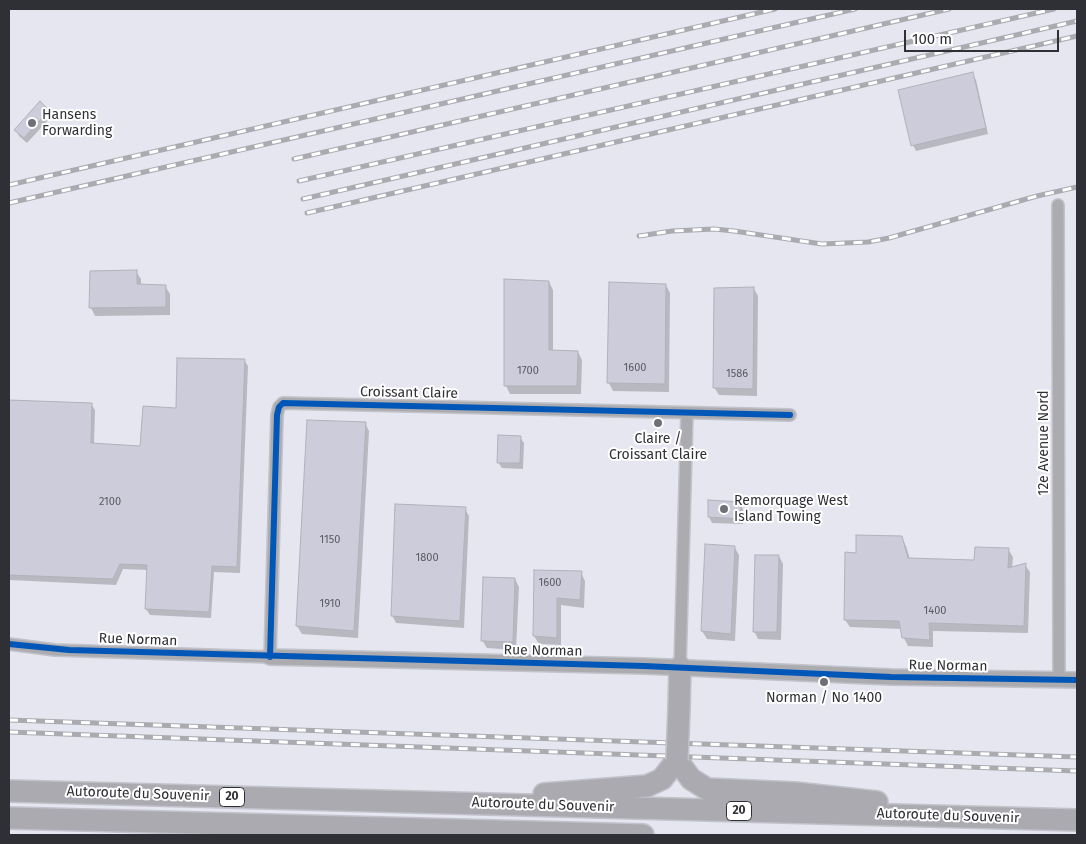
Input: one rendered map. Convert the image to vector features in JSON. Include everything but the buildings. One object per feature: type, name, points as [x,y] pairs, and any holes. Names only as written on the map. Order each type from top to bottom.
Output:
[{"type":"highway","points":[[450,802],[646,786],[662,779],[677,763],[680,668]]},
{"type":"highway","points":[[677,763],[696,783],[707,789],[795,793],[1029,819]]},
{"type":"highway","name":"Autoroute du Souvenir","points":[[9,791],[1077,820]]},
{"type":"highway","name":"Autoroute du Souvenir","points":[[9,818],[643,835]]},
{"type":"street","name":"12e Avenue Nord","points":[[1058,205],[1060,680]]},
{"type":"street","name":"Croissant Claire","points":[[270,657],[277,416],[279,407],[283,403],[790,415]]},
{"type":"street","points":[[680,668],[687,413]]},
{"type":"street","name":"Rue Norman","points":[[9,644],[55,650],[680,668],[891,677],[1077,680]]},
{"type":"railway","points":[[9,185],[775,9]]},
{"type":"railway","points":[[9,203],[855,9]]},
{"type":"railway","points":[[294,159],[949,9]]},
{"type":"railway","points":[[299,181],[1054,9]]},
{"type":"railway","points":[[303,199],[1077,21]]},
{"type":"railway","points":[[307,213],[1077,36]]},
{"type":"railway","points":[[639,236],[672,231],[714,229],[822,244],[868,242],[1077,187]]},
{"type":"railway","points":[[9,720],[1077,757]]},
{"type":"railway","points":[[9,732],[1077,771]]},
{"type":"cycle path","points":[[270,657],[277,415],[279,407],[283,403],[790,415]]},
{"type":"cycle path","points":[[9,644],[69,650],[644,666],[891,677],[1077,680]]},
{"type":"place","name":"Hansens Forwarding","points":[[32,123]]},
{"type":"place","name":"Claire / Croissant Claire","points":[[658,423]]},
{"type":"place","name":"Remorquage West Island Towing","points":[[724,509]]},
{"type":"place","name":"Norman / No 1400","points":[[824,682]]}]
